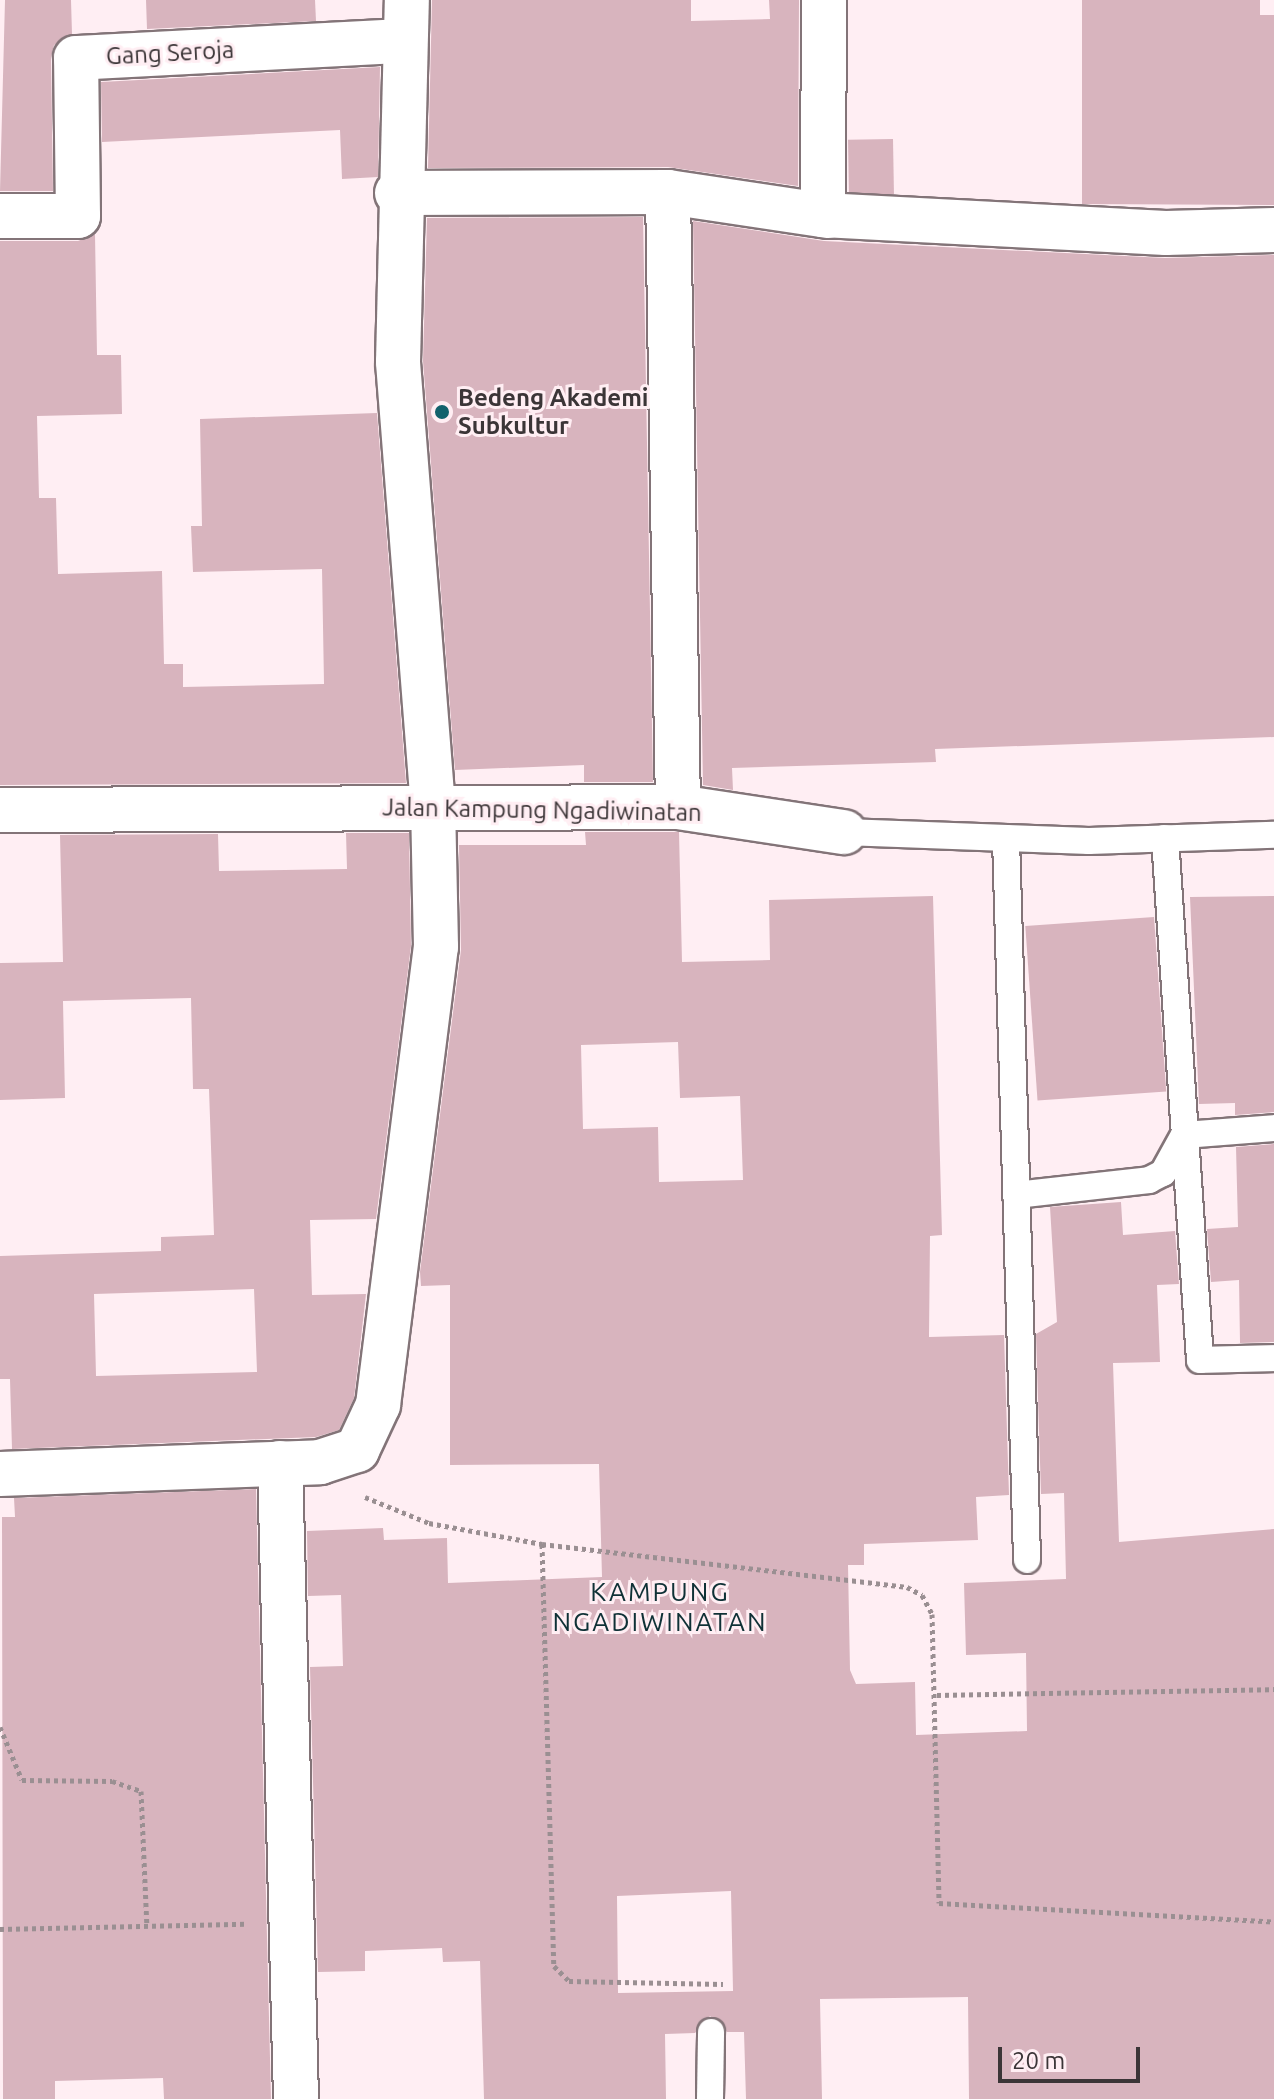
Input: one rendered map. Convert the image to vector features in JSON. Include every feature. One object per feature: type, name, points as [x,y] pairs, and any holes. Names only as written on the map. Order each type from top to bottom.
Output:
[{"type":"street","points":[[824,0],[820,209],[828,216]]},
{"type":"street","points":[[0,1474],[300,1462],[357,1450],[378,1405],[432,1009],[433,807],[399,391],[397,193],[406,21]]},
{"type":"street","name":"Gang Seroja","points":[[0,216],[78,216],[76,58],[406,21]]},
{"type":"street","points":[[668,192],[678,807]]},
{"type":"street","points":[[397,193],[668,192],[828,216],[1166,233],[1274,230]]},
{"type":"street","name":"Jalan Kampung Ngadiwinatan","points":[[0,810],[678,807],[844,832]]},
{"type":"street","points":[[296,2099],[291,1923],[300,1462]]},
{"type":"lane","name":"Jalan Kampung Ngadiwinatan","points":[[844,832],[1006,838],[1274,835]]},
{"type":"lane","points":[[1006,838],[1027,1560]]},
{"type":"lane","points":[[1165,838],[1200,1360],[1274,1358]]},
{"type":"lane","points":[[1184,1135],[1274,1128]]},
{"type":"lane","points":[[1016,1195],[1149,1180],[1163,1173],[1184,1135]]},
{"type":"lane","points":[[710,2099],[711,2032]]},
{"type":"path","points":[[300,1462],[399,1514],[542,1544],[907,1587],[922,1595],[932,1614],[937,1695],[939,1903],[1274,1922]]},
{"type":"path","points":[[542,1544],[554,1966],[569,1981],[723,1984]]},
{"type":"path","points":[[937,1695],[1274,1689]]},
{"type":"path","points":[[0,1727],[22,1780],[112,1781],[141,1791],[147,1926]]},
{"type":"path","points":[[0,1929],[291,1923]]},
{"type":"building","points":[[5,0],[71,0],[72,34],[54,45],[51,58],[53,191],[0,191]]},
{"type":"building","points":[[146,0],[315,0],[316,21],[147,29]]},
{"type":"building","points":[[432,0],[691,0],[691,21],[770,19],[769,0],[799,0],[798,186],[668,167],[428,168]]},
{"type":"building","points":[[1082,0],[1260,0],[1260,15],[1274,15],[1274,205],[1082,204]]},
{"type":"building","points":[[380,67],[378,177],[342,179],[340,130],[102,142],[101,82]]},
{"type":"building","points":[[893,139],[894,194],[849,195],[848,140]]},
{"type":"building","points":[[643,217],[653,782],[584,782],[584,765],[455,770],[423,361],[427,218]]},
{"type":"building","points":[[693,221],[824,241],[1165,258],[1274,255],[1274,737],[935,749],[936,762],[732,768],[733,790],[703,785]]},
{"type":"building","points":[[95,234],[97,355],[121,355],[122,414],[37,416],[39,498],[56,498],[58,574],[162,571],[164,664],[183,664],[183,687],[324,684],[322,569],[193,572],[191,526],[202,526],[200,419],[377,413],[406,783],[0,785],[0,241],[78,241]]},
{"type":"building","points":[[585,832],[679,832],[682,962],[770,960],[769,900],[933,896],[942,1235],[930,1236],[929,1337],[1004,1335],[1009,1495],[976,1497],[978,1540],[864,1544],[864,1565],[848,1565],[850,1670],[856,1684],[915,1682],[916,1735],[1027,1731],[1026,1653],[966,1655],[964,1583],[1066,1579],[1064,1493],[1041,1494],[1036,1334],[1057,1322],[1050,1207],[1121,1202],[1123,1235],[1175,1231],[1179,1284],[1157,1285],[1160,1362],[1113,1363],[1119,1542],[1274,1529],[1274,2099],[969,2099],[968,1997],[820,1999],[822,2099],[746,2099],[744,2032],[727,2032],[710,2016],[695,2033],[665,2034],[666,2099],[484,2099],[480,1961],[443,1962],[442,1948],[365,1951],[365,1971],[318,1972],[310,1667],[343,1666],[341,1595],[308,1596],[307,1531],[383,1528],[384,1540],[447,1538],[448,1583],[602,1577],[599,1464],[450,1465],[450,1285],[421,1286],[420,1272],[461,950],[459,845],[586,845]],"holes":[[[678,1042],[680,1098],[740,1096],[743,1180],[659,1182],[658,1127],[583,1129],[581,1045]],[[731,1891],[733,1991],[618,1993],[617,1896]]]},
{"type":"building","points":[[346,833],[409,833],[411,946],[376,1219],[310,1220],[312,1295],[366,1294],[354,1398],[339,1430],[316,1437],[12,1449],[10,1379],[0,1379],[0,1256],[161,1251],[161,1237],[214,1235],[209,1089],[193,1089],[191,998],[63,1001],[65,1098],[0,1100],[0,963],[63,962],[60,835],[218,834],[219,871],[347,869]],"holes":[[[254,1289],[257,1372],[96,1376],[94,1294]]]},
{"type":"building","points":[[1274,896],[1274,1112],[1235,1115],[1235,1103],[1199,1104],[1190,897]]},
{"type":"building","points":[[1154,917],[1166,1092],[1038,1101],[1025,926]]},
{"type":"building","points":[[1274,1144],[1274,1342],[1240,1343],[1239,1280],[1211,1282],[1207,1229],[1238,1227],[1236,1147]]},
{"type":"building","points":[[256,1489],[271,2099],[164,2099],[163,2078],[55,2081],[55,2099],[3,2099],[2,1517],[15,1517],[14,1498]]},
{"type":"place","name":"Bedeng Akademi Subkultur","points":[[442,412]]},
{"type":"district","name":"KAMPUNG NGADIWINATAN","points":[[660,1607]]}]
